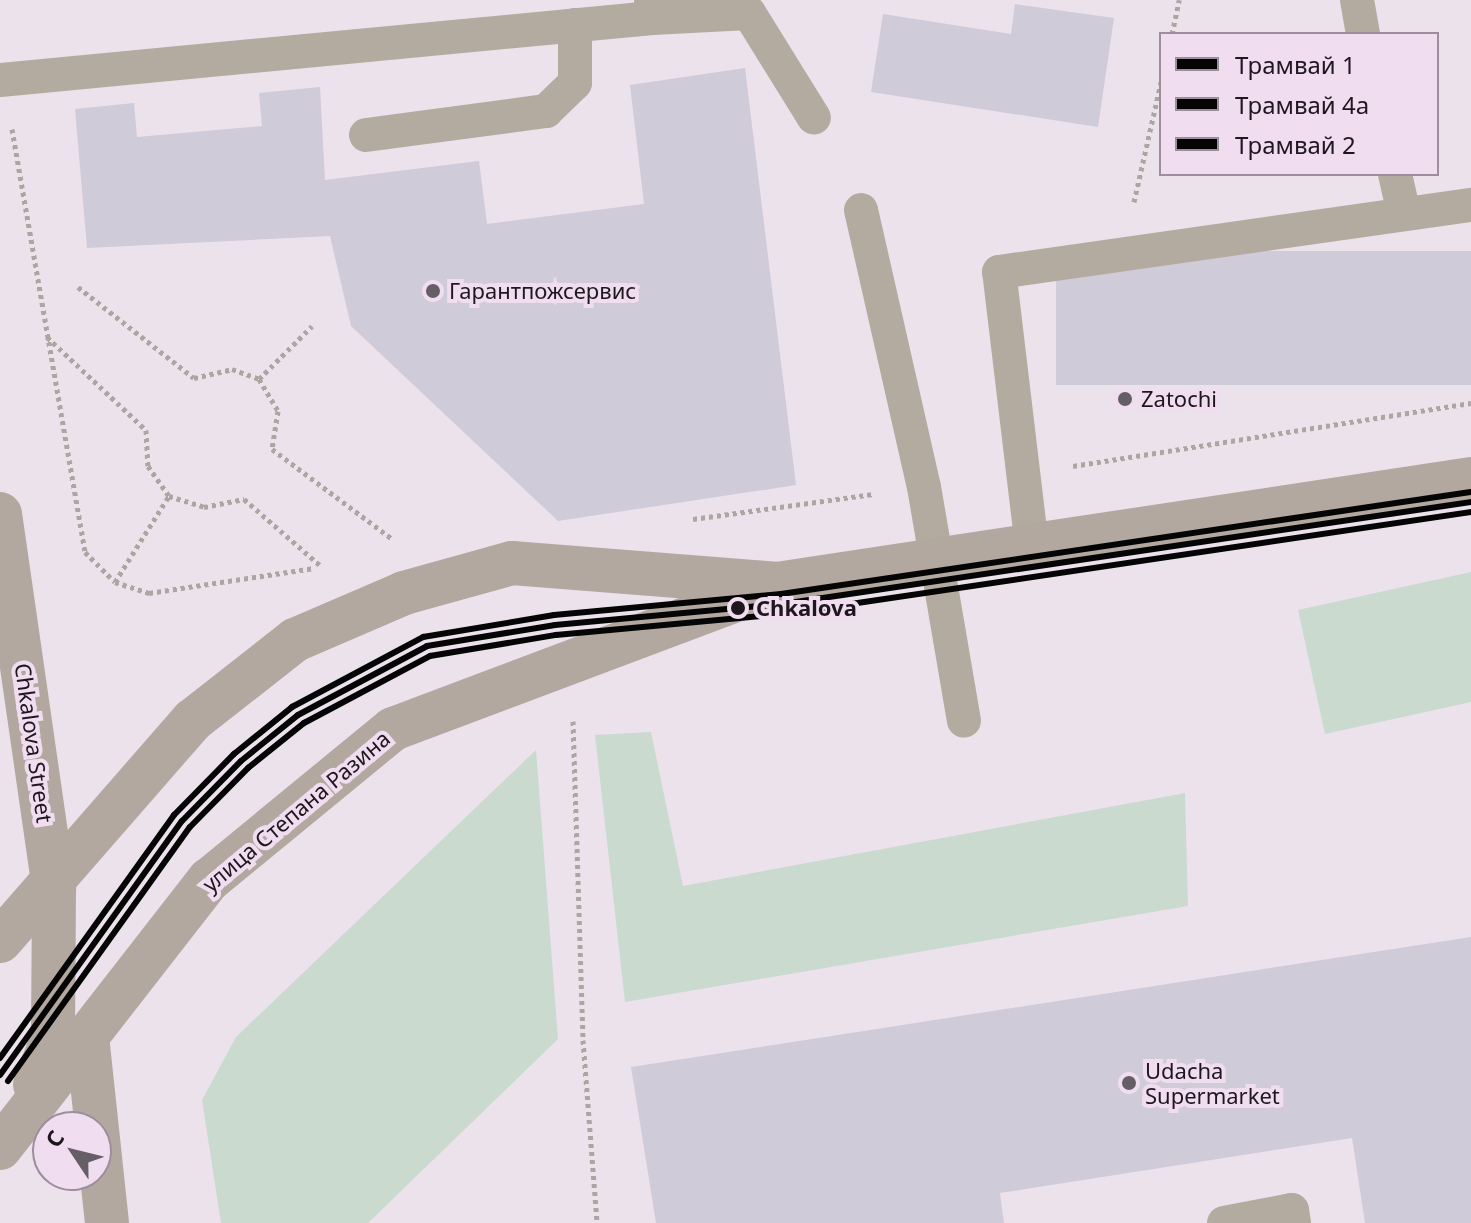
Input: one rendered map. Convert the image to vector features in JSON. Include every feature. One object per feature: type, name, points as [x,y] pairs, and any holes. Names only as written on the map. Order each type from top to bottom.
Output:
[{"type":"main road","points":[[0,941],[193,720],[295,640],[404,593],[512,563],[777,584],[936,563],[1471,479]]},
{"type":"main road","name":"Chkalova Street","points":[[0,514],[53,877],[57,962],[53,1037],[12,1133]]},
{"type":"main road","name":"улица Степана Разина","points":[[12,1133],[209,880],[393,729],[777,584]]},
{"type":"main road","points":[[87,1036],[107,1223]]},
{"type":"lane","points":[[1357,0],[1363,32]]},
{"type":"lane","points":[[2,80],[575,25],[652,9],[749,13],[814,118]]},
{"type":"lane","points":[[366,135],[546,111],[575,83],[575,25]]},
{"type":"lane","points":[[1395,176],[1404,214]]},
{"type":"lane","points":[[1032,547],[999,272],[1471,205]]},
{"type":"lane","points":[[861,210],[924,487],[964,721]]},
{"type":"lane","points":[[1224,1223],[1290,1219]]},
{"type":"path","points":[[1172,32],[1179,0]]},
{"type":"path","points":[[2,80],[85,552],[115,582],[149,593],[337,565]]},
{"type":"path","points":[[1122,255],[1159,91]]},
{"type":"path","points":[[78,287],[194,378],[232,369],[259,379],[278,411],[272,449],[402,546]]},
{"type":"path","points":[[259,379],[312,326]]},
{"type":"path","points":[[47,337],[146,430],[148,466],[169,496],[204,507],[244,499],[322,567]]},
{"type":"path","points":[[1023,474],[1471,403]]},
{"type":"path","points":[[680,520],[924,487]]},
{"type":"path","points":[[115,582],[169,496]]},
{"type":"path","points":[[573,712],[583,1040],[597,1223]]},
{"type":"green space","points":[[1471,572],[1471,702],[1325,734],[1298,610]]},
{"type":"green space","points":[[651,732],[683,886],[1185,793],[1188,906],[625,1002],[595,735]]},
{"type":"green space","points":[[536,750],[558,1039],[368,1223],[221,1223],[202,1100],[236,1037]]},
{"type":"building","points":[[1015,4],[1114,18],[1098,127],[871,92],[883,14],[1011,34]]},
{"type":"building","points":[[745,68],[796,485],[558,521],[351,326],[330,236],[87,248],[75,109],[134,103],[137,137],[262,126],[259,93],[320,87],[325,180],[479,161],[487,224],[644,204],[630,85]]},
{"type":"building","points":[[1056,251],[1471,251],[1471,385],[1056,385]]},
{"type":"building","points":[[1471,937],[1471,1223],[1365,1223],[1352,1138],[1000,1193],[1004,1223],[656,1223],[631,1067]]},
{"type":"tram line","name":"2","points":[[0,1058],[174,815],[234,754],[292,707],[423,637],[554,615],[781,594],[1470,492]]},
{"type":"tram line","name":"1","points":[[0,1075],[182,821],[241,761],[298,715],[427,646],[555,625],[782,604],[1471,502]]},
{"type":"tram line","name":"4a","points":[[8,1081],[190,827],[248,768],[304,723],[430,656],[556,635],[783,614],[1471,512]]},
{"type":"place","name":"Гарантпожсервис","points":[[433,291]]},
{"type":"place","name":"Zatochi","points":[[1125,399]]},
{"type":"place","name":"Chkalova","points":[[738,608]]},
{"type":"place","name":"Udacha Supermarket","points":[[1129,1083]]}]
